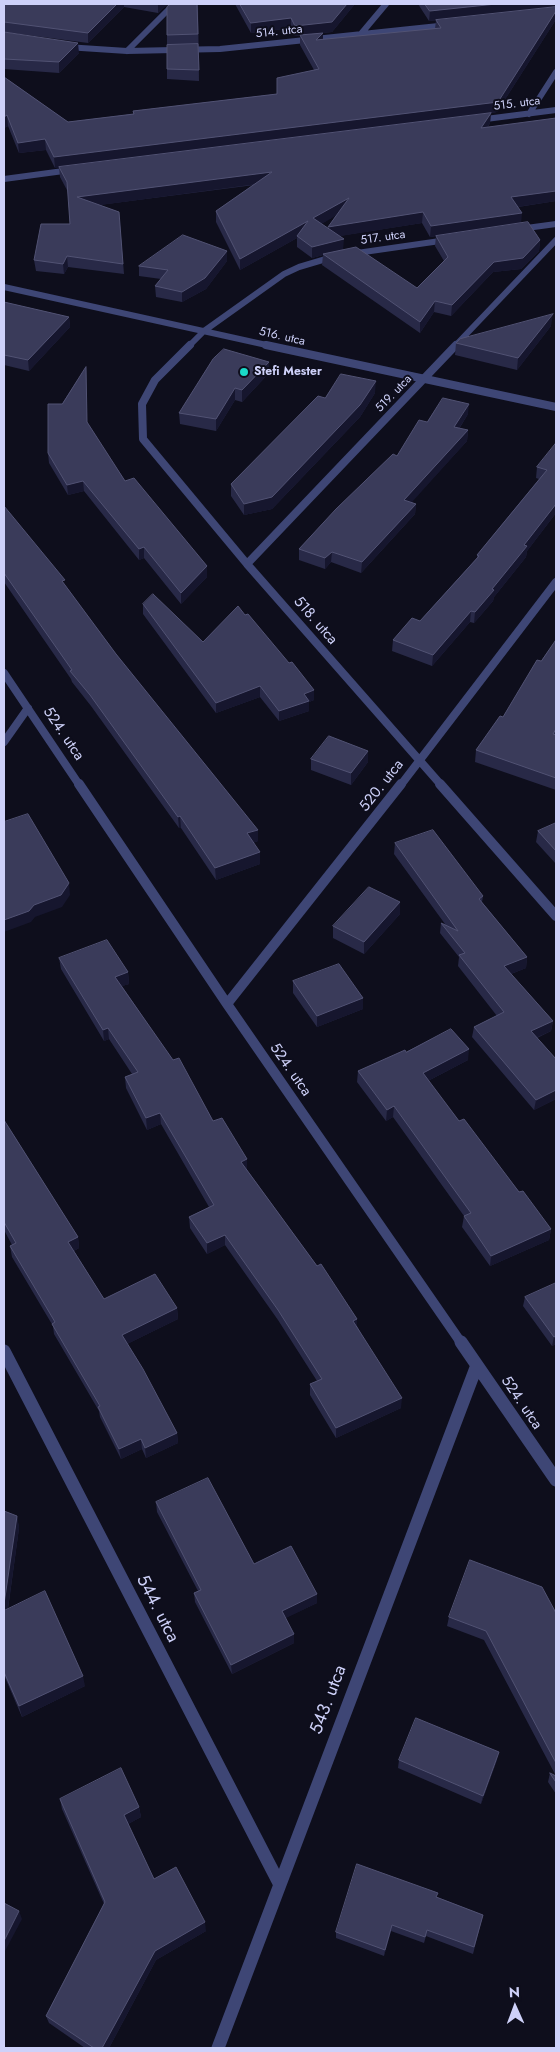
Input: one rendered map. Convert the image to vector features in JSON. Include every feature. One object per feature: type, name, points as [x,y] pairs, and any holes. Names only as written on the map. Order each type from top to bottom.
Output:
[{"type":"street","points":[[127,51],[174,4]]},
{"type":"street","points":[[360,35],[386,4]]},
{"type":"street","name":"514. utca","points":[[59,46],[127,51],[220,49],[458,24]]},
{"type":"street","points":[[530,114],[556,72]]},
{"type":"street","name":"515. utca","points":[[471,121],[556,110]]},
{"type":"street","points":[[4,179],[82,169]]},
{"type":"street","points":[[508,231],[556,224]]},
{"type":"street","name":"517. utca","points":[[204,331],[284,274],[299,267],[334,256],[460,238]]},
{"type":"street","name":"519. utca","points":[[247,564],[556,240]]},
{"type":"street","name":"516. utca","points":[[4,287],[422,380],[556,407]]},
{"type":"street","name":"518. utca","points":[[204,331],[155,380],[142,404],[143,439],[247,564],[556,916]]},
{"type":"street","name":"520. utca","points":[[227,1004],[419,761],[556,582]]},
{"type":"street","name":"524. utca","points":[[4,673],[227,1004],[556,1480]]},
{"type":"street","points":[[4,742],[28,708]]},
{"type":"street","name":"544. utca","points":[[4,1351],[280,1882]]},
{"type":"street","name":"543. utca","points":[[218,2048],[477,1365]]},
{"type":"building","points":[[4,4],[117,4],[88,33],[4,22]]},
{"type":"building","points":[[171,4],[197,4],[198,34],[167,35],[167,7]]},
{"type":"building","points":[[240,4],[347,4],[332,22],[295,26],[291,18],[251,23]]},
{"type":"building","points":[[425,4],[496,4],[430,11]]},
{"type":"building","points":[[556,7],[556,11],[498,102],[54,157],[45,139],[18,143],[7,115],[4,117],[4,77],[68,122],[134,114],[133,111],[277,94],[277,78],[319,69],[300,35],[323,33],[316,40],[441,28],[436,20]]},
{"type":"building","points":[[4,32],[78,43],[59,62],[4,59]]},
{"type":"building","points":[[198,44],[199,70],[167,69],[167,45]]},
{"type":"building","points":[[491,113],[481,128],[556,118],[556,191],[511,197],[522,213],[431,226],[423,212],[328,227],[349,198],[313,218],[344,239],[312,247],[297,236],[308,221],[240,259],[216,211],[272,172],[77,197],[119,212],[123,264],[67,256],[63,264],[34,260],[41,224],[70,224],[67,182],[59,167]]},
{"type":"building","points":[[528,222],[540,240],[523,258],[494,262],[452,305],[435,301],[420,322],[323,254],[356,247],[417,288],[448,257],[436,236]]},
{"type":"building","points":[[183,235],[227,251],[205,278],[182,292],[155,286],[168,270],[139,266]]},
{"type":"building","points":[[4,302],[69,317],[28,360],[4,355]]},
{"type":"building","points":[[553,314],[518,358],[456,343],[460,339]]},
{"type":"building","points":[[224,349],[269,362],[242,390],[235,388],[216,419],[179,413],[213,359]]},
{"type":"building","points":[[86,367],[87,422],[125,481],[134,478],[207,566],[181,593],[144,547],[139,549],[83,481],[67,485],[48,453],[48,404],[62,404]]},
{"type":"building","points":[[341,374],[376,381],[360,405],[272,497],[244,504],[231,484],[318,396],[325,398]]},
{"type":"building","points":[[443,398],[469,404],[454,427],[468,430],[404,500],[416,504],[362,562],[332,552],[325,558],[299,549],[336,509],[393,454],[397,456],[419,420],[427,422]]},
{"type":"building","points":[[556,443],[556,504],[524,545],[527,546],[492,589],[494,590],[475,612],[471,611],[433,655],[393,640],[412,618],[420,621],[479,556],[477,555],[547,470],[537,467]]},
{"type":"building","points":[[4,506],[65,580],[62,581],[116,654],[258,830],[247,833],[260,852],[215,868],[180,816],[178,817],[90,695],[70,671],[72,670],[4,573]]},
{"type":"building","points":[[153,594],[203,642],[238,606],[245,615],[248,614],[289,663],[292,662],[314,690],[304,694],[309,701],[279,711],[260,686],[216,703],[143,604]]},
{"type":"building","points":[[556,640],[556,729],[553,734],[556,735],[556,778],[476,750],[500,716],[503,717],[537,660],[541,661]]},
{"type":"building","points":[[329,736],[368,751],[351,773],[311,759]]},
{"type":"building","points":[[28,814],[69,883],[61,895],[34,905],[29,911],[4,920],[4,822]]},
{"type":"building","points":[[556,823],[556,851],[538,831]]},
{"type":"building","points":[[433,830],[483,896],[479,899],[527,957],[504,966],[553,1021],[531,1031],[556,1059],[556,1090],[536,1100],[474,1027],[504,1012],[459,955],[465,953],[441,923],[458,931],[395,843]]},
{"type":"building","points":[[369,887],[400,902],[364,942],[333,926]]},
{"type":"building","points":[[107,940],[128,972],[115,977],[173,1060],[179,1058],[213,1121],[222,1118],[247,1159],[241,1162],[317,1266],[321,1264],[357,1319],[353,1321],[402,1398],[336,1428],[310,1384],[322,1379],[278,1310],[225,1235],[207,1243],[189,1217],[214,1205],[160,1113],[146,1118],[125,1077],[138,1072],[108,1028],[103,1030],[59,958]]},
{"type":"building","points":[[339,964],[363,998],[317,1016],[293,981]]},
{"type":"building","points":[[451,1029],[469,1049],[423,1073],[459,1121],[464,1119],[519,1192],[523,1191],[551,1229],[491,1256],[464,1216],[471,1213],[394,1106],[387,1110],[358,1071],[405,1050],[406,1052]]},
{"type":"building","points":[[4,1120],[78,1237],[68,1242],[104,1299],[155,1274],[177,1308],[122,1335],[143,1369],[177,1433],[145,1448],[141,1439],[119,1449],[98,1407],[100,1406],[52,1324],[55,1322],[10,1246],[16,1243],[4,1222]]},
{"type":"building","points":[[556,1283],[556,1336],[554,1337],[525,1297]]},
{"type":"building","points":[[208,1478],[254,1564],[291,1546],[317,1594],[282,1611],[294,1634],[231,1665],[194,1593],[201,1590],[156,1502]]},
{"type":"building","points":[[4,1511],[17,1516],[4,1604]]},
{"type":"building","points":[[470,1560],[542,1587],[556,1613],[556,1763],[486,1631],[449,1617]]},
{"type":"building","points":[[45,1591],[83,1676],[19,1706],[4,1672],[4,1611]]},
{"type":"building","points":[[416,1718],[499,1752],[483,1796],[399,1760]]},
{"type":"building","points":[[121,1768],[139,1807],[124,1815],[154,1879],[176,1867],[205,1922],[155,1951],[102,2048],[94,2048],[46,2016],[105,1902],[60,1799]]},
{"type":"building","points":[[550,1773],[556,1776],[556,1782]]},
{"type":"building","points":[[357,1864],[438,1893],[436,1897],[483,1915],[474,1947],[427,1930],[425,1937],[392,1925],[385,1950],[336,1932]]},
{"type":"building","points":[[4,1903],[19,1911],[4,1941]]},
{"type":"place","name":"Stefi Mester","points":[[244,372]]}]
